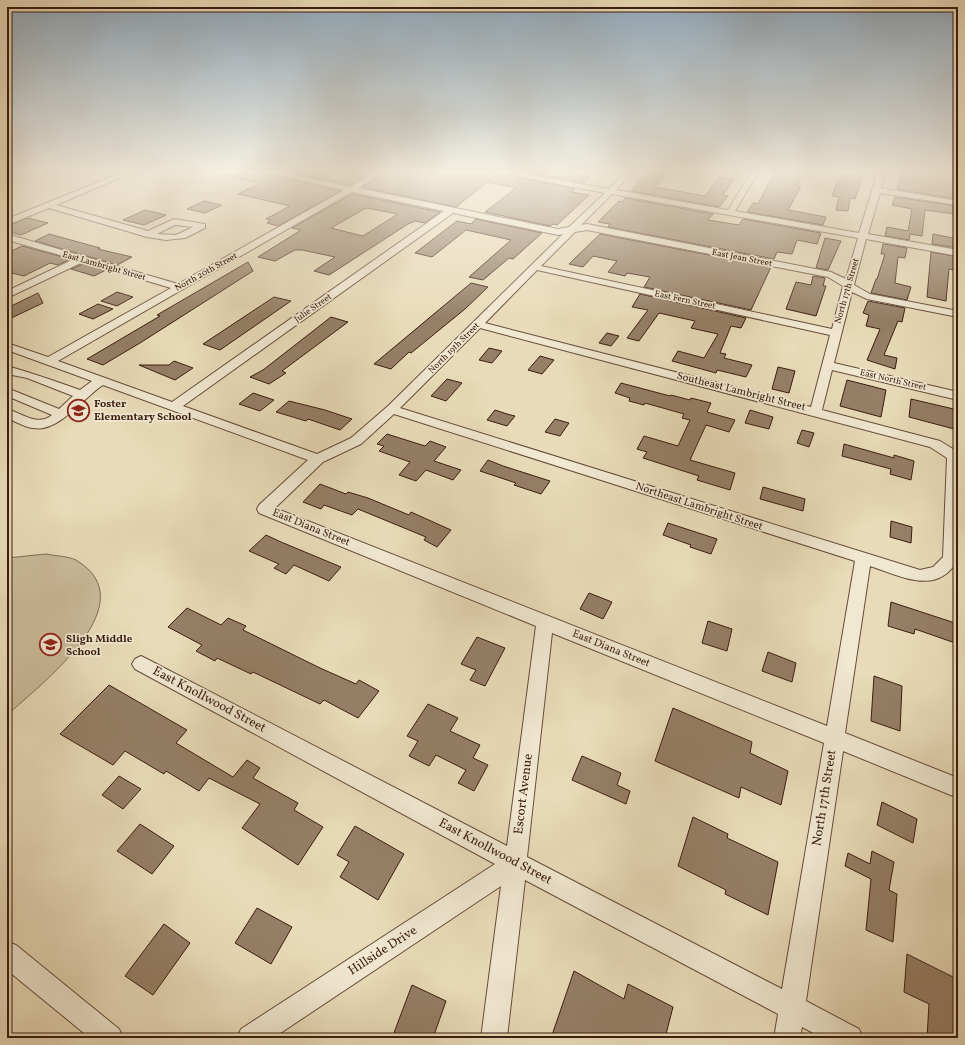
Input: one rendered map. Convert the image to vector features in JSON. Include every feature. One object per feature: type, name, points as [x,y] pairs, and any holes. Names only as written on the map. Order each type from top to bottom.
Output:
[{"type":"street","points":[[99,220],[149,234],[179,238],[202,226],[186,222],[174,222],[149,234]]},
{"type":"street","name":"North 20th Street","points":[[49,360],[297,220]]},
{"type":"street","name":"Julie Street","points":[[174,406],[437,220]]},
{"type":"street","name":"East Jean Street","points":[[499,220],[558,232],[587,227],[830,275],[840,278],[855,292],[867,296],[958,314]]},
{"type":"street","name":"North 19th Street","points":[[264,510],[318,459],[356,441],[392,409],[583,220]]},
{"type":"street","points":[[769,220],[958,253]]},
{"type":"street","name":"North 17th Street","points":[[816,411],[835,333],[867,220]]},
{"type":"street","name":"East Lambright Street","points":[[7,238],[178,287]]},
{"type":"street","points":[[7,295],[82,259]]},
{"type":"street","name":"East Fern Street","points":[[534,267],[835,333]]},
{"type":"street","name":"Southeast Lambright Street","points":[[478,324],[816,411],[935,444],[954,456],[955,506]]},
{"type":"street","points":[[7,346],[318,459]]},
{"type":"street","points":[[7,365],[28,353]]},
{"type":"street","name":"East North Street","points":[[827,365],[958,396]]},
{"type":"street","points":[[7,370],[16,374],[29,375],[81,395]]},
{"type":"street","points":[[7,413],[35,425],[51,422],[81,395],[102,380]]},
{"type":"street","points":[[7,392],[61,414]]},
{"type":"street","name":"Northeast Lambright Street","points":[[392,409],[920,576],[936,574],[947,566],[951,558],[955,506]]},
{"type":"street","name":"East Diana Street","points":[[264,510],[958,788]]},
{"type":"street","name":"North 17th Street","points":[[787,1038],[864,559]]},
{"type":"street","name":"Escort Avenue","points":[[494,1038],[545,622]]},
{"type":"street","name":"East Knollwood Street","points":[[142,664],[516,863],[850,1038]]},
{"type":"street","name":"Hillside Drive","points":[[250,1038],[516,863]]},
{"type":"street","points":[[7,954],[110,1038]]},
{"type":"shaded area","points":[[46,554],[76,560],[95,578],[100,598],[95,620],[81,642],[63,664],[7,715],[7,558]]},
{"type":"building","points":[[23,220],[35,220],[48,223],[21,235],[7,231],[7,226]]},
{"type":"building","points":[[124,220],[156,220],[144,225]]},
{"type":"building","points":[[271,220],[289,220],[278,226],[267,223]]},
{"type":"building","points":[[307,220],[345,220],[331,228],[363,236],[389,220],[429,220],[425,223],[415,221],[408,224],[329,275],[314,271],[335,257],[302,250],[295,250],[275,261],[258,257],[301,230],[292,228]]},
{"type":"building","points":[[475,220],[480,220],[542,233],[513,259],[509,258],[483,280],[469,277],[511,240],[466,230],[432,257],[415,253],[457,221],[471,224]]},
{"type":"building","points":[[521,220],[563,220],[557,225],[553,224],[550,226]]},
{"type":"building","points":[[600,220],[708,220],[739,225],[742,220],[747,220],[821,233],[817,244],[797,240],[792,254],[777,252],[774,259],[608,227],[610,224],[598,222]]},
{"type":"building","points":[[792,220],[825,220],[823,225]]},
{"type":"building","points":[[910,220],[924,220],[922,236],[910,234],[909,240],[885,236],[887,227],[908,231]]},
{"type":"building","points":[[49,234],[100,248],[98,249],[132,257],[117,265],[35,241]]},
{"type":"building","points":[[600,234],[771,267],[751,310],[644,287],[650,277],[627,273],[625,276],[608,272],[617,261],[593,256],[583,267],[569,264]]},
{"type":"building","points":[[933,234],[958,239],[958,248],[932,244]]},
{"type":"building","points":[[825,238],[841,241],[828,270],[816,268]]},
{"type":"building","points":[[883,244],[907,248],[905,258],[898,257],[895,283],[911,287],[907,300],[871,293],[885,254],[881,254]]},
{"type":"building","points":[[22,246],[70,259],[58,265],[50,263],[24,276],[7,272],[7,253]]},
{"type":"building","points":[[931,252],[958,257],[958,271],[949,269],[946,301],[927,297]]},
{"type":"building","points":[[248,262],[253,271],[140,343],[103,365],[87,359],[160,316],[157,315]]},
{"type":"building","points":[[83,264],[106,270],[94,276],[71,269]]},
{"type":"building","points":[[813,276],[825,278],[823,286],[826,286],[816,316],[786,309],[796,282],[811,285]]},
{"type":"building","points":[[471,283],[488,287],[465,309],[411,353],[409,352],[391,369],[374,364]]},
{"type":"building","points":[[117,292],[133,297],[117,306],[101,301]]},
{"type":"building","points":[[38,293],[43,303],[7,320],[7,308]]},
{"type":"building","points":[[640,294],[746,318],[741,328],[731,326],[720,353],[726,354],[724,358],[752,365],[746,377],[717,370],[716,373],[672,361],[678,351],[704,358],[718,334],[691,328],[695,321],[659,313],[639,341],[627,338],[648,310],[632,307]]},
{"type":"building","points":[[274,297],[291,301],[220,350],[203,344]]},
{"type":"building","points":[[868,301],[905,308],[902,322],[898,321],[884,355],[897,358],[895,369],[867,360],[880,329],[866,326],[869,315],[863,313]]},
{"type":"building","points":[[98,304],[113,309],[93,319],[79,314]]},
{"type":"building","points":[[331,317],[348,322],[282,371],[286,373],[269,384],[250,377],[263,370]]},
{"type":"building","points":[[607,333],[619,336],[611,346],[599,343]]},
{"type":"building","points":[[489,348],[502,351],[492,363],[479,360]]},
{"type":"building","points":[[540,356],[554,360],[542,374],[528,370]]},
{"type":"building","points":[[174,361],[193,368],[175,380],[139,365],[169,365]]},
{"type":"building","points":[[778,367],[795,371],[789,393],[772,389]]},
{"type":"building","points":[[447,379],[462,383],[446,401],[431,396]]},
{"type":"building","points":[[847,380],[886,390],[881,417],[840,406]]},
{"type":"building","points":[[621,383],[670,396],[690,400],[691,398],[711,403],[707,412],[735,420],[729,432],[706,425],[690,460],[735,473],[730,490],[697,480],[699,476],[643,458],[647,452],[637,449],[644,436],[678,446],[690,420],[682,418],[684,414],[645,403],[644,405],[629,401],[630,398],[615,393]]},
{"type":"building","points":[[253,393],[274,400],[260,411],[239,404]]},
{"type":"building","points":[[911,399],[958,410],[958,430],[909,417]]},
{"type":"building","points":[[289,401],[325,410],[352,419],[340,430],[308,419],[306,421],[276,412]]},
{"type":"building","points":[[495,410],[515,416],[507,426],[487,420]]},
{"type":"building","points":[[750,410],[773,417],[769,429],[745,423]]},
{"type":"building","points":[[555,419],[569,423],[560,436],[545,432]]},
{"type":"building","points":[[802,430],[814,433],[809,447],[797,443]]},
{"type":"building","points":[[387,434],[425,446],[430,441],[446,447],[434,461],[461,470],[453,480],[426,470],[416,481],[399,475],[410,462],[379,451],[384,446],[377,444]]},
{"type":"building","points":[[844,444],[894,458],[894,455],[914,461],[911,480],[890,474],[891,469],[842,456]]},
{"type":"building","points":[[488,460],[550,481],[541,494],[514,485],[516,483],[480,471]]},
{"type":"building","points":[[320,484],[346,494],[348,492],[368,498],[409,515],[411,512],[451,530],[437,547],[424,540],[426,537],[358,509],[352,515],[324,505],[321,509],[303,502]]},
{"type":"building","points":[[763,487],[805,499],[803,511],[760,499]]},
{"type":"building","points":[[891,521],[912,527],[911,543],[890,537]]},
{"type":"building","points":[[668,523],[717,539],[711,554],[690,547],[691,545],[663,535]]},
{"type":"building","points":[[266,535],[341,567],[329,581],[294,565],[286,574],[274,568],[279,564],[249,551]]},
{"type":"building","points":[[589,593],[612,602],[603,619],[580,609]]},
{"type":"building","points":[[891,602],[958,624],[958,644],[915,629],[914,634],[888,626]]},
{"type":"building","points":[[187,608],[221,625],[228,618],[246,626],[243,630],[320,668],[356,684],[359,680],[379,691],[358,718],[324,700],[320,704],[253,672],[251,674],[217,658],[215,661],[196,651],[202,645],[168,627]]},
{"type":"building","points":[[708,621],[732,629],[727,651],[702,643]]},
{"type":"building","points":[[477,637],[505,648],[485,686],[470,680],[476,670],[461,664]]},
{"type":"building","points":[[768,652],[796,663],[792,682],[762,671]]},
{"type":"building","points":[[874,676],[902,686],[900,731],[871,721]]},
{"type":"building","points":[[109,685],[187,730],[176,743],[233,777],[247,760],[260,768],[253,778],[298,803],[294,810],[323,827],[298,865],[242,828],[260,804],[209,778],[199,791],[166,771],[164,774],[125,751],[113,765],[60,734]]},
{"type":"building","points":[[428,704],[458,718],[450,731],[480,745],[473,758],[488,765],[474,791],[458,783],[466,770],[436,755],[429,766],[409,756],[418,741],[407,736]]},
{"type":"building","points":[[673,708],[752,742],[750,753],[788,771],[781,805],[741,787],[739,798],[655,761]]},
{"type":"building","points":[[582,756],[621,773],[617,785],[630,791],[626,804],[572,780]]},
{"type":"building","points":[[119,776],[141,789],[123,809],[102,795]]},
{"type":"building","points":[[882,802],[917,819],[913,843],[877,825]]},
{"type":"building","points":[[693,817],[728,834],[727,838],[778,862],[768,915],[725,894],[726,890],[678,866]]},
{"type":"building","points":[[140,824],[174,846],[152,874],[117,851]]},
{"type":"building","points":[[355,826],[404,854],[378,900],[340,877],[349,862],[337,855]]},
{"type":"building","points":[[872,851],[894,862],[889,890],[897,894],[893,942],[866,930],[871,879],[845,866],[848,853],[870,864]]},
{"type":"building","points":[[257,908],[292,927],[271,964],[235,943]]},
{"type":"building","points":[[164,924],[190,943],[153,995],[125,976]]},
{"type":"building","points":[[907,954],[955,978],[953,1038],[927,1038],[929,1004],[904,992]]},
{"type":"building","points":[[574,971],[624,999],[628,984],[673,1007],[665,1038],[551,1038]]},
{"type":"building","points":[[412,985],[446,1001],[433,1038],[392,1038]]},
{"type":"place","name":"Foster Elementary School","points":[[78,410]]},
{"type":"place","name":"Sligh Middle School","points":[[51,645]]}]
